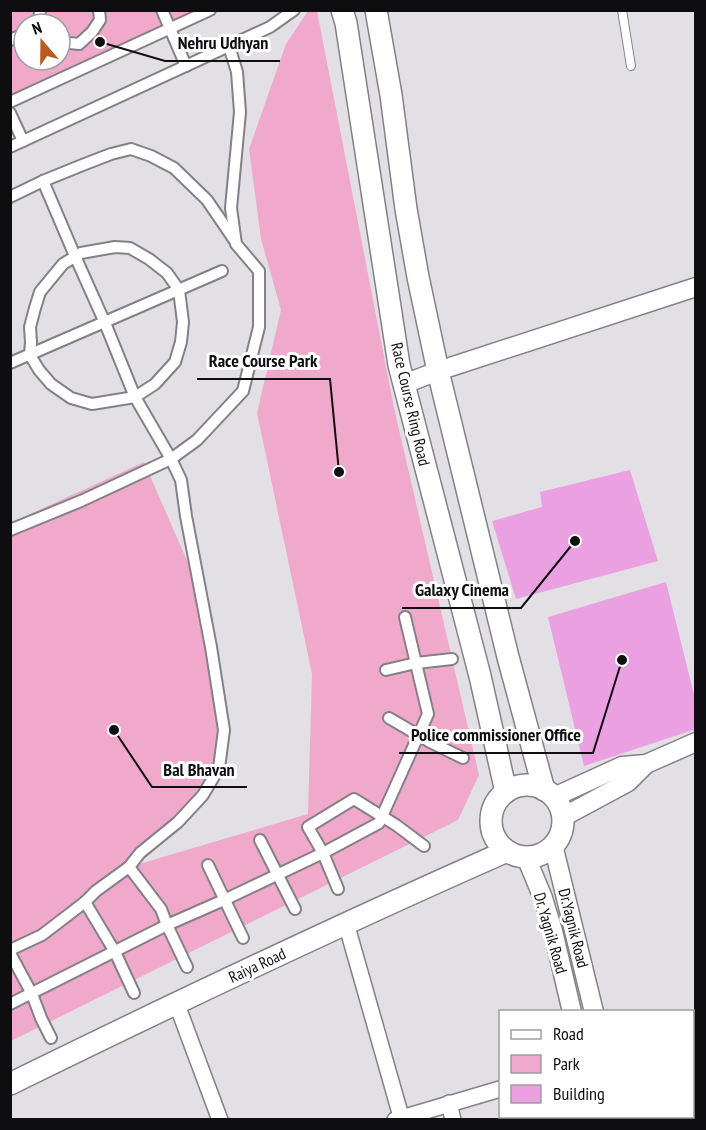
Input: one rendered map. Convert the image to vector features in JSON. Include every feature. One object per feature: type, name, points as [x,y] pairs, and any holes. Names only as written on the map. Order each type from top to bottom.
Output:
[{"type":"main road","name":"Race Course Ring Road","points":[[342,10],[346,23],[404,384],[480,676],[506,792]]},
{"type":"main road","name":"Race Course Ring Road","points":[[376,10],[391,95],[406,209],[438,371],[508,657],[549,794]]},
{"type":"main road","points":[[525,785],[534,786],[549,794],[560,807],[563,817],[562,828],[559,837],[545,852],[536,856],[516,854],[500,844],[492,828],[491,819],[494,808],[506,792],[525,785]]},
{"type":"main road","name":"Raiya Road","points":[[10,1084],[346,923],[516,854]]},
{"type":"street","points":[[72,43],[79,44],[92,32],[100,20],[99,10]]},
{"type":"street","points":[[162,10],[186,66]]},
{"type":"street","points":[[10,102],[210,10]]},
{"type":"street","points":[[10,147],[270,27],[294,10]]},
{"type":"street","points":[[229,46],[237,72],[240,112],[231,208],[236,244]]},
{"type":"street","points":[[10,113],[23,141]]},
{"type":"street","points":[[10,197],[42,181],[111,154],[131,149],[152,156],[174,168],[207,200],[236,244],[259,271],[259,327],[243,391],[197,440],[171,459],[81,501],[10,530]]},
{"type":"street","points":[[42,181],[135,397],[181,480],[224,730],[219,768],[203,795],[178,822],[141,853],[129,867],[85,902],[42,935],[10,952],[51,1038]]},
{"type":"street","points":[[115,247],[130,248],[167,273],[179,290],[183,322],[181,342],[175,362],[155,384],[135,397],[92,404],[71,398],[51,384],[39,370],[30,354],[30,327],[40,291],[63,264],[81,253],[115,247]]},
{"type":"street","points":[[10,363],[222,272]]},
{"type":"street","points":[[404,384],[696,287]]},
{"type":"street","points":[[10,1004],[167,925],[323,853],[379,823],[428,714],[405,617]]},
{"type":"street","points":[[386,670],[416,663],[452,659]]},
{"type":"street","points":[[389,718],[463,758]]},
{"type":"street","points":[[549,794],[622,766],[646,764],[696,742]]},
{"type":"street","points":[[563,817],[628,783],[646,764]]},
{"type":"street","points":[[338,889],[323,853],[308,827],[354,799],[424,846]]},
{"type":"street","points":[[260,840],[295,909]]},
{"type":"street","name":"Dr.Yagnik Road","points":[[553,845],[594,1010]]},
{"type":"street","name":"Dr. Yagnik Road","points":[[516,854],[543,898],[572,1010]]},
{"type":"street","points":[[208,865],[243,938]]},
{"type":"street","points":[[129,867],[161,909],[187,967]]},
{"type":"street","points":[[85,902],[115,952],[134,993]]},
{"type":"street","points":[[346,923],[400,1119],[499,1090]]},
{"type":"street","points":[[177,1002],[220,1119]]},
{"type":"street","points":[[449,1103],[453,1119]]},
{"type":"lane","points":[[622,10],[631,66]]},
{"type":"green space","points":[[11,10],[210,11],[11,102]]},
{"type":"green space","points":[[308,11],[317,11],[394,408],[479,775],[458,820],[11,1041],[11,523],[144,462],[199,588],[218,692],[219,768],[129,867],[308,814],[312,674],[257,413],[281,310],[261,239],[249,149],[286,44]]},
{"type":"building","points":[[630,470],[658,561],[516,599],[492,521],[542,507],[540,492]]},
{"type":"building","points":[[666,582],[696,703],[696,729],[584,766],[548,617]]},
{"type":"place","name":"Nehru Udhyan","points":[[100,42]]},
{"type":"place","name":"Race Course Park","points":[[339,472]]},
{"type":"place","name":"Galaxy Cinema","points":[[575,541]]},
{"type":"place","name":"Police commissioner Office","points":[[622,660]]},
{"type":"place","name":"Bal Bhavan","points":[[114,730]]}]
